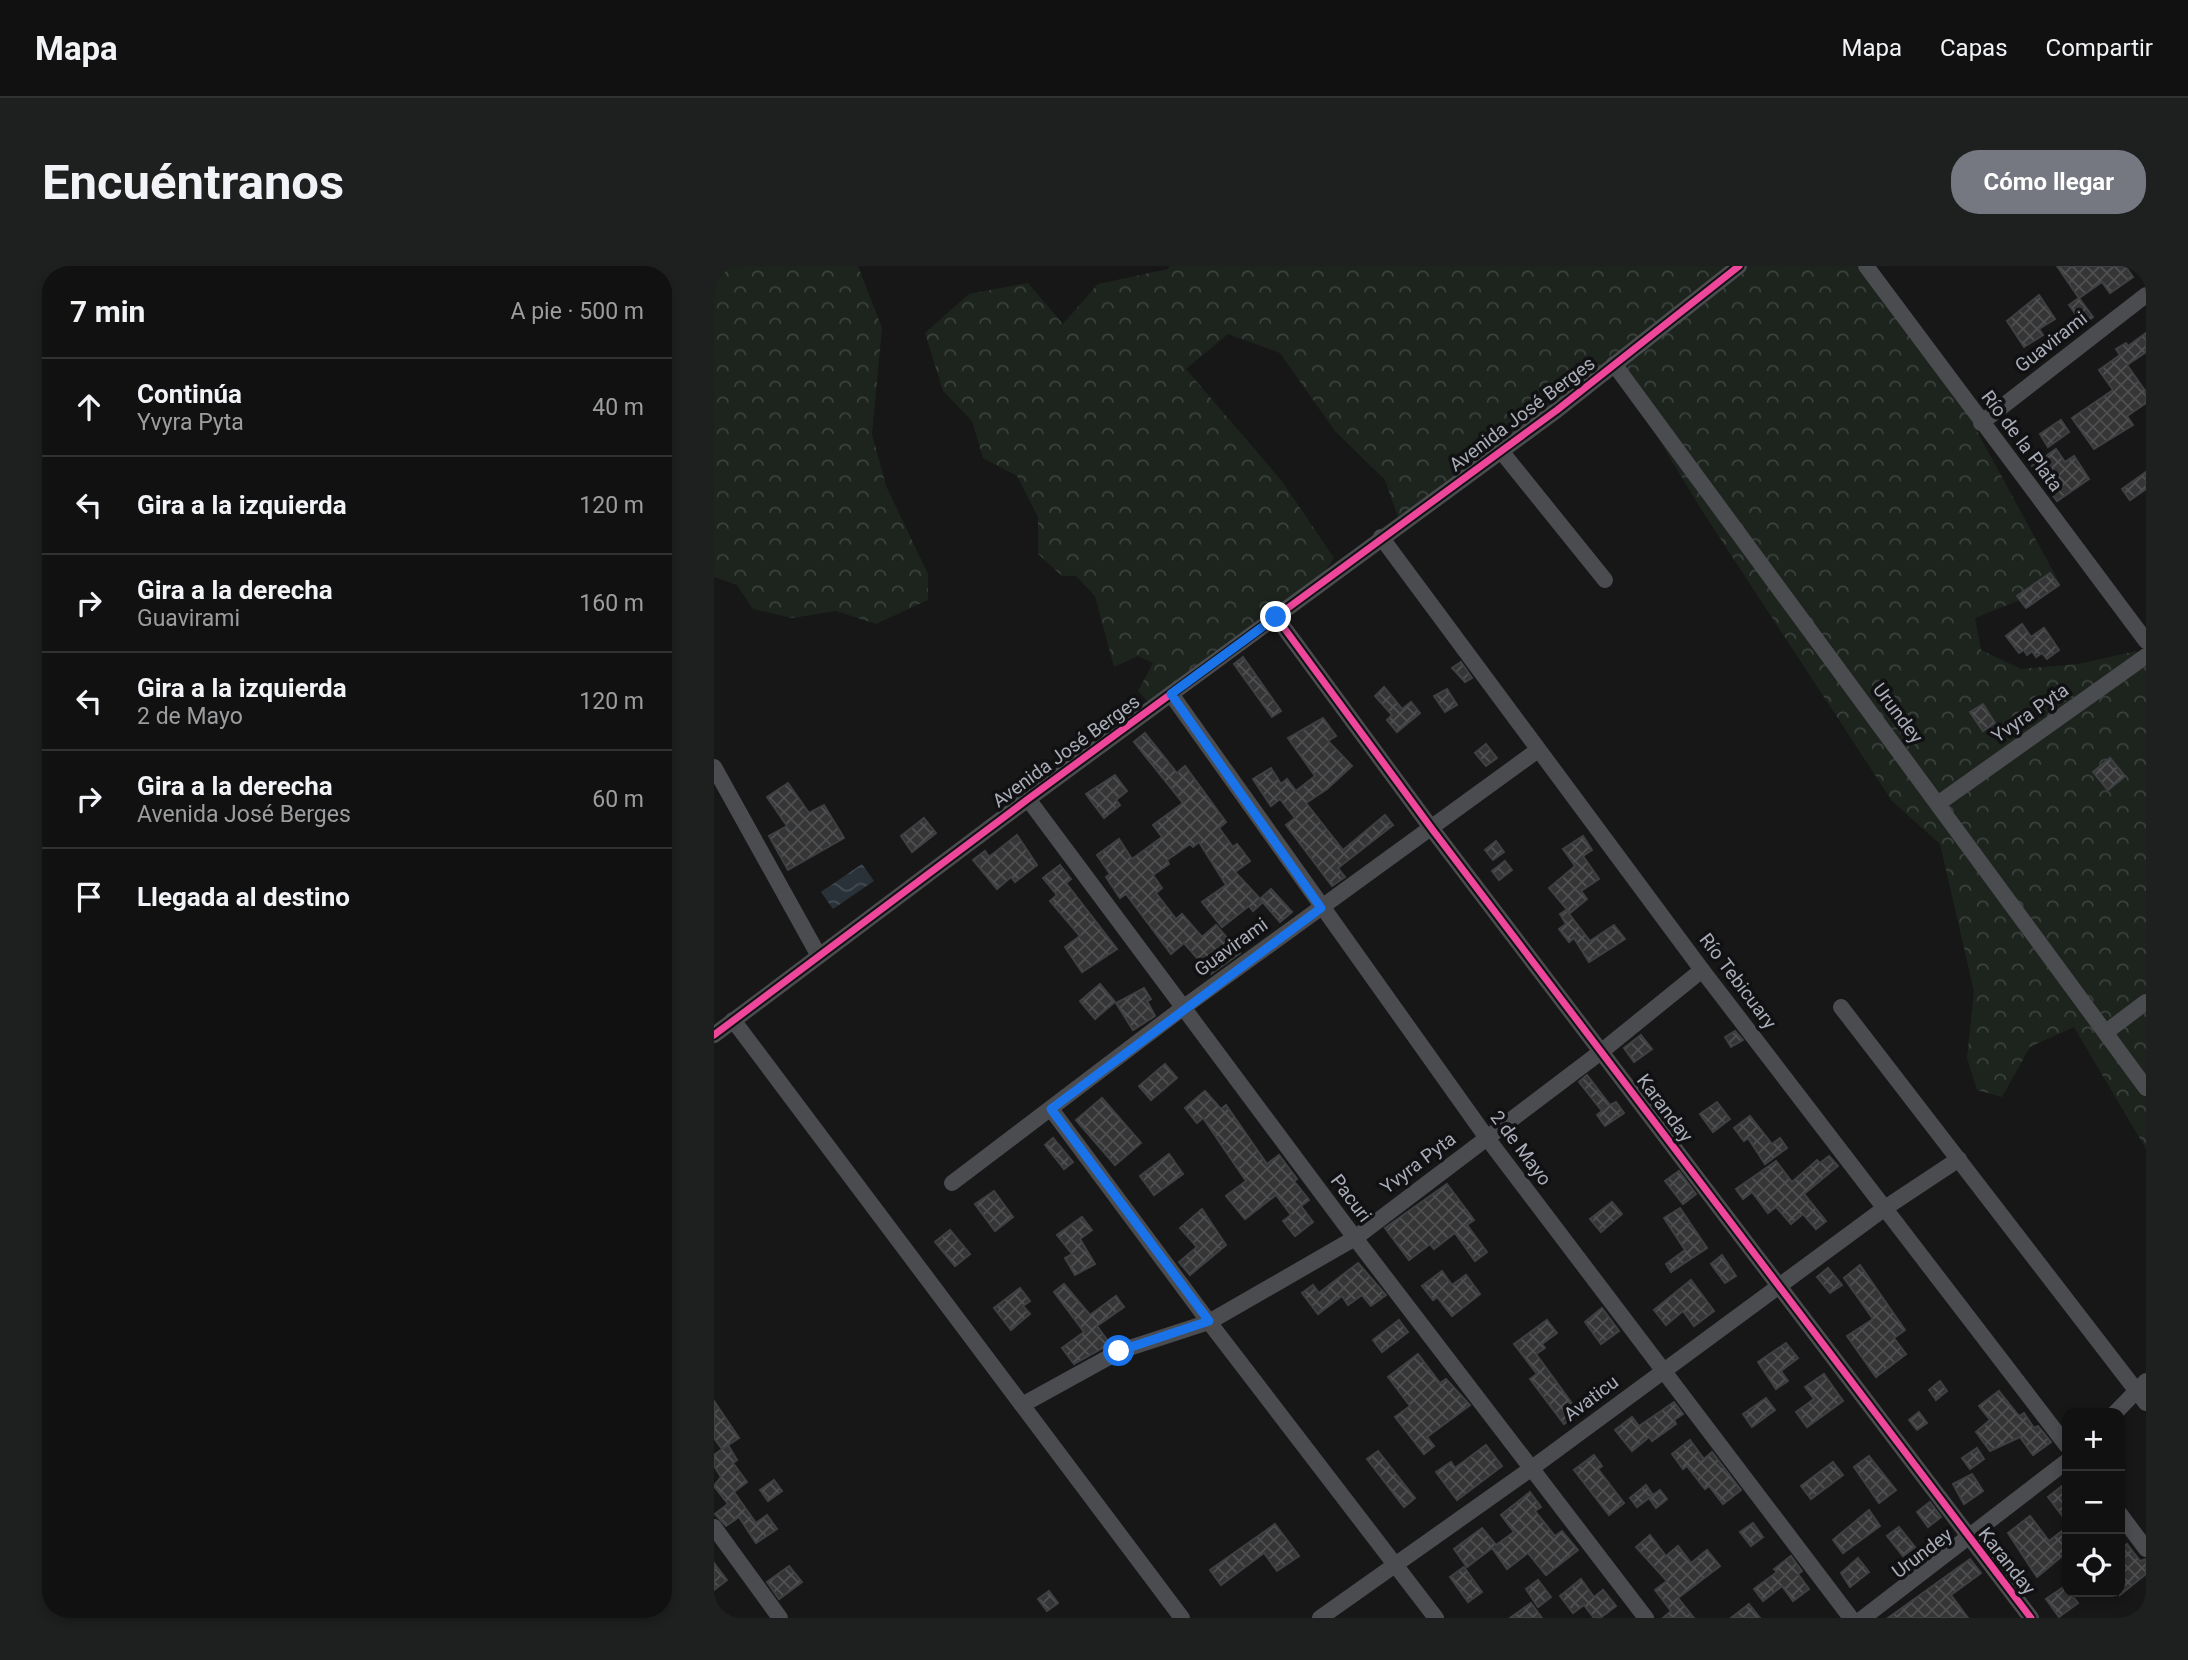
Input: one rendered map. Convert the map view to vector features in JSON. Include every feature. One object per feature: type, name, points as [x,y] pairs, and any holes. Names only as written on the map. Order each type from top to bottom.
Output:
[{"type":"street","name":"Avenida José Berges","points":[[714,1035],[1381,537],[1501,451],[1739,266]]},
{"type":"street","name":"Río de la Plata","points":[[1866,266],[2146,641]]},
{"type":"street","name":"Guavirami","points":[[1982,423],[2146,295]]},
{"type":"street","name":"Urundey","points":[[1614,365],[1939,803],[2146,1088]]},
{"type":"street","points":[[1501,451],[1605,580]]},
{"type":"street","name":"Río Tebicuary","points":[[1381,537],[1702,970],[2062,1439]]},
{"type":"street","name":"Karanday","points":[[1276,617],[1432,829],[2031,1618]]},
{"type":"street","name":"Yvyra Pyta","points":[[1939,803],[2146,656]]},
{"type":"street","name":"2 de Mayo","points":[[1171,694],[1487,1138],[1851,1618]]},
{"type":"street","name":"Guavirami","points":[[952,1183],[1184,1007],[1538,750]]},
{"type":"street","points":[[714,767],[819,956]]},
{"type":"street","name":"Pacuri","points":[[1028,799],[1355,1238],[1646,1618]]},
{"type":"street","name":"Yvyra Pyta","points":[[1022,1405],[1119,1351],[1209,1321],[1355,1238],[1602,1051],[1702,970]]},
{"type":"street","points":[[2106,1032],[2146,1002]]},
{"type":"street","points":[[1841,1007],[2143,1391],[2121,1408]]},
{"type":"street","points":[[733,1020],[1182,1618]]},
{"type":"street","points":[[1051,1109],[1436,1618]]},
{"type":"street","name":"Avaticu","points":[[1320,1618],[1532,1468],[1885,1208],[1958,1159]]},
{"type":"street","name":"Urundey","points":[[1863,1618],[2062,1465]]},
{"type":"street","points":[[2125,1521],[2146,1549]]},
{"type":"street","points":[[714,1527],[780,1618]]},
{"type":"green space","points":[[714,266],[858,266],[882,328],[872,434],[886,486],[928,574],[928,600],[876,624],[836,611],[792,618],[753,609],[737,585],[714,577]]},
{"type":"green space","points":[[1169,266],[1866,266],[1946,374],[2060,584],[1975,618],[1981,650],[2021,669],[2078,664],[2136,651],[2146,665],[2146,1149],[2074,1027],[2030,1047],[2002,1097],[1977,1090],[1967,1058],[1974,991],[1940,844],[1892,801],[1701,509],[1614,365],[1398,517],[1385,480],[1335,431],[1280,353],[1228,334],[1186,369],[1281,480],[1334,558],[1325,571],[1154,708],[1138,691],[1153,663],[1138,656],[1114,667],[1095,596],[1076,576],[1062,576],[1038,554],[1038,517],[1017,476],[983,458],[972,421],[943,391],[925,333],[969,294],[1028,283],[1063,324],[1098,284],[1168,269]]},
{"type":"water","points":[[862,864],[874,881],[833,909],[821,892]]},
{"type":"building","points":[[2057,266],[2125,266],[2133,277],[2110,293],[2102,282],[2079,298]]},
{"type":"building","points":[[2039,295],[2055,319],[2039,329],[2043,335],[2024,347],[2007,321]]},
{"type":"building","points":[[2079,298],[2093,317],[2083,324],[2069,305]]},
{"type":"building","points":[[2146,333],[2146,352],[2127,365],[2146,392],[2146,403],[2127,416],[2133,425],[2094,449],[2072,418],[2113,390],[2099,370],[2120,355],[2116,349],[2126,343],[2128,346]]},
{"type":"building","points":[[2061,420],[2069,432],[2048,447],[2040,434]]},
{"type":"building","points":[[2056,449],[2065,462],[2074,456],[2089,479],[2057,501],[2032,466]]},
{"type":"building","points":[[2146,472],[2146,489],[2130,500],[2122,489]]},
{"type":"building","points":[[2050,573],[2059,585],[2026,608],[2017,596]]},
{"type":"building","points":[[2022,624],[2031,637],[2044,628],[2059,650],[2047,659],[2042,653],[2036,657],[2032,651],[2027,655],[2024,650],[2019,653],[2006,636]]},
{"type":"building","points":[[1243,657],[1281,711],[1272,717],[1234,664]]},
{"type":"building","points":[[1461,662],[1472,678],[1465,682],[1452,668]]},
{"type":"building","points":[[1384,687],[1402,709],[1411,702],[1420,713],[1397,732],[1387,720],[1392,715],[1375,696]]},
{"type":"building","points":[[1447,689],[1457,705],[1445,712],[1434,696]]},
{"type":"building","points":[[1983,704],[1995,723],[1983,731],[1970,712]]},
{"type":"building","points":[[1323,718],[1336,736],[1328,741],[1352,766],[1327,789],[1306,803],[1343,850],[1385,815],[1393,825],[1338,868],[1345,877],[1332,886],[1286,825],[1295,818],[1280,799],[1271,806],[1253,779],[1271,768],[1281,784],[1287,779],[1296,791],[1315,776],[1288,738]]},
{"type":"building","points":[[1145,733],[1177,773],[1185,766],[1226,822],[1219,828],[1233,847],[1237,844],[1250,861],[1235,872],[1263,902],[1253,911],[1249,906],[1222,927],[1202,902],[1226,885],[1199,842],[1193,847],[1190,844],[1167,860],[1169,864],[1153,875],[1162,888],[1156,893],[1176,919],[1182,914],[1202,937],[1216,925],[1240,953],[1211,974],[1184,943],[1171,954],[1126,894],[1120,898],[1106,877],[1110,874],[1097,855],[1119,839],[1132,859],[1162,837],[1153,825],[1183,803],[1134,742]]},
{"type":"building","points":[[1486,744],[1497,758],[1486,766],[1475,753]]},
{"type":"building","points":[[2110,758],[2125,776],[2108,790],[2093,772]]},
{"type":"building","points":[[1115,775],[1127,791],[1116,800],[1120,805],[1104,818],[1086,794]]},
{"type":"building","points":[[788,783],[809,813],[824,805],[844,838],[788,870],[769,836],[787,826],[767,797]]},
{"type":"building","points":[[924,818],[936,833],[912,852],[901,836]]},
{"type":"building","points":[[1017,835],[1037,865],[1015,882],[1011,877],[997,889],[973,860],[985,851],[989,857]]},
{"type":"building","points":[[1583,836],[1592,850],[1583,856],[1599,879],[1581,891],[1587,899],[1570,913],[1549,888],[1575,866],[1563,849]]},
{"type":"building","points":[[1496,841],[1504,852],[1493,860],[1485,850]]},
{"type":"building","points":[[1505,861],[1512,870],[1499,880],[1492,871]]},
{"type":"building","points":[[1060,865],[1071,879],[1066,883],[1117,949],[1082,972],[1065,947],[1080,936],[1050,901],[1057,895],[1043,878]]},
{"type":"building","points":[[1271,889],[1292,912],[1280,922],[1260,899]]},
{"type":"building","points":[[1566,910],[1590,941],[1614,925],[1625,939],[1589,962],[1574,938],[1569,942],[1559,929],[1566,924],[1560,914]]},
{"type":"building","points":[[1100,984],[1115,1002],[1095,1019],[1080,1001]]},
{"type":"building","points":[[1144,988],[1151,999],[1147,1001],[1155,1016],[1133,1030],[1116,1003]]},
{"type":"building","points":[[1735,1031],[1743,1040],[1731,1047],[1725,1037]]},
{"type":"building","points":[[1641,1035],[1652,1049],[1634,1062],[1624,1048]]},
{"type":"building","points":[[1165,1064],[1177,1078],[1151,1100],[1139,1086]]},
{"type":"building","points":[[1587,1075],[1610,1105],[1616,1102],[1624,1113],[1605,1126],[1597,1115],[1602,1111],[1579,1082]]},
{"type":"building","points":[[1205,1091],[1221,1109],[1226,1105],[1267,1164],[1279,1155],[1297,1179],[1294,1181],[1309,1200],[1301,1206],[1313,1222],[1295,1236],[1283,1221],[1291,1215],[1276,1195],[1245,1219],[1226,1196],[1246,1181],[1203,1118],[1197,1123],[1185,1108]]},
{"type":"building","points":[[1102,1098],[1141,1143],[1115,1165],[1076,1120]]},
{"type":"building","points":[[1717,1102],[1730,1119],[1713,1132],[1700,1114]]},
{"type":"building","points":[[1750,1116],[1772,1144],[1780,1138],[1787,1148],[1765,1164],[1748,1138],[1744,1141],[1734,1128]]},
{"type":"building","points":[[1053,1138],[1073,1162],[1064,1169],[1045,1145]]},
{"type":"building","points":[[1169,1154],[1183,1174],[1154,1195],[1140,1176]]},
{"type":"building","points":[[1829,1156],[1838,1166],[1804,1194],[1826,1221],[1816,1229],[1803,1214],[1791,1224],[1776,1207],[1768,1213],[1752,1192],[1743,1199],[1736,1189],[1776,1161],[1792,1182],[1817,1160],[1820,1163]]},
{"type":"building","points":[[1679,1171],[1696,1194],[1683,1204],[1665,1181]]},
{"type":"building","points":[[1447,1184],[1474,1220],[1467,1225],[1487,1252],[1475,1261],[1455,1233],[1434,1249],[1430,1244],[1409,1260],[1385,1228]]},
{"type":"building","points":[[994,1191],[1013,1217],[995,1231],[975,1204]]},
{"type":"building","points":[[1612,1202],[1622,1214],[1601,1232],[1590,1219]]},
{"type":"building","points":[[1680,1208],[1707,1248],[1671,1272],[1666,1264],[1685,1250],[1664,1218]]},
{"type":"building","points":[[1202,1209],[1226,1245],[1190,1275],[1179,1262],[1197,1247],[1180,1228]]},
{"type":"building","points":[[1082,1217],[1092,1230],[1080,1239],[1095,1264],[1075,1275],[1065,1258],[1072,1254],[1057,1235]]},
{"type":"building","points":[[950,1230],[970,1254],[955,1266],[935,1242]]},
{"type":"building","points":[[1722,1255],[1736,1276],[1725,1283],[1711,1264]]},
{"type":"building","points":[[1358,1263],[1386,1295],[1371,1306],[1362,1295],[1348,1305],[1342,1296],[1318,1314],[1302,1293],[1313,1285],[1319,1293]]},
{"type":"building","points":[[1860,1265],[1905,1330],[1894,1338],[1906,1354],[1876,1377],[1847,1336],[1873,1319],[1844,1278]]},
{"type":"building","points":[[1828,1268],[1842,1285],[1830,1293],[1817,1277]]},
{"type":"building","points":[[1442,1271],[1452,1285],[1466,1275],[1480,1294],[1452,1316],[1437,1297],[1433,1300],[1422,1286]]},
{"type":"building","points":[[1691,1280],[1714,1311],[1694,1326],[1683,1311],[1666,1325],[1654,1310]]},
{"type":"building","points":[[1064,1284],[1090,1315],[1116,1296],[1124,1307],[1097,1326],[1110,1344],[1074,1364],[1062,1348],[1084,1332],[1054,1292]]},
{"type":"building","points":[[1020,1288],[1030,1301],[1023,1306],[1030,1314],[1011,1330],[994,1308]]},
{"type":"building","points":[[1602,1308],[1619,1331],[1601,1344],[1585,1322]]},
{"type":"building","points":[[1399,1320],[1408,1332],[1382,1352],[1373,1340]]},
{"type":"building","points":[[1547,1320],[1557,1333],[1542,1344],[1545,1348],[1536,1354],[1579,1413],[1564,1424],[1530,1379],[1537,1374],[1514,1344]]},
{"type":"building","points":[[1786,1343],[1798,1358],[1781,1371],[1788,1381],[1776,1389],[1758,1362]]},
{"type":"building","points":[[1418,1354],[1440,1383],[1446,1379],[1470,1405],[1427,1437],[1434,1446],[1424,1454],[1395,1417],[1410,1406],[1388,1377]]},
{"type":"building","points":[[1824,1374],[1843,1401],[1807,1427],[1796,1412],[1814,1399],[1805,1387]]},
{"type":"building","points":[[1940,1381],[1947,1391],[1936,1400],[1929,1390]]},
{"type":"building","points":[[1999,1391],[2019,1416],[2024,1413],[2034,1428],[2038,1426],[2051,1442],[2033,1455],[2020,1437],[1990,1451],[1976,1432],[1990,1420],[1979,1406]]},
{"type":"building","points":[[1766,1398],[1775,1410],[1752,1427],[1743,1414]]},
{"type":"building","points":[[714,1401],[739,1438],[722,1449],[714,1438]]},
{"type":"building","points":[[1674,1402],[1683,1414],[1674,1420],[1676,1424],[1652,1441],[1649,1437],[1632,1451],[1615,1430],[1632,1417],[1639,1426]]},
{"type":"building","points":[[1919,1412],[1927,1423],[1917,1430],[1909,1420]]},
{"type":"building","points":[[1690,1440],[1704,1459],[1712,1452],[1741,1490],[1723,1504],[1709,1486],[1705,1489],[1687,1466],[1683,1469],[1672,1454]]},
{"type":"building","points":[[728,1445],[737,1460],[733,1463],[747,1482],[734,1492],[756,1523],[767,1515],[777,1529],[756,1543],[739,1517],[726,1526],[715,1514],[728,1504],[714,1486],[721,1477],[714,1466],[714,1455]]},
{"type":"building","points":[[1486,1445],[1502,1466],[1457,1500],[1436,1472],[1451,1462],[1455,1468]]},
{"type":"building","points":[[1977,1448],[1984,1459],[1970,1469],[1962,1458]]},
{"type":"building","points":[[1378,1451],[1415,1498],[1404,1507],[1367,1459]]},
{"type":"building","points":[[1594,1455],[1602,1466],[1598,1469],[1624,1503],[1609,1515],[1574,1470]]},
{"type":"building","points":[[1869,1456],[1896,1490],[1879,1503],[1854,1467]]},
{"type":"building","points":[[1833,1462],[1843,1475],[1811,1499],[1801,1486]]},
{"type":"building","points":[[1972,1474],[1983,1491],[1964,1504],[1953,1484]]},
{"type":"building","points":[[774,1480],[782,1491],[768,1501],[760,1490]]},
{"type":"building","points":[[1646,1485],[1653,1495],[1637,1507],[1630,1498]]},
{"type":"building","points":[[2062,1486],[2062,1515],[2048,1497]]},
{"type":"building","points":[[1660,1490],[1667,1499],[1656,1508],[1649,1498]]},
{"type":"building","points":[[1530,1492],[1541,1507],[1535,1511],[1555,1536],[1562,1531],[1578,1550],[1546,1575],[1528,1553],[1507,1569],[1492,1548],[1467,1567],[1454,1549],[1482,1528],[1496,1545],[1514,1532],[1501,1515]]},
{"type":"building","points":[[1930,1502],[1941,1517],[1928,1527],[1917,1512]]},
{"type":"building","points":[[1869,1510],[1880,1526],[1843,1553],[1833,1540]]},
{"type":"building","points":[[2030,1516],[2049,1541],[2062,1531],[2062,1556],[2037,1577],[2008,1533]]},
{"type":"building","points":[[1753,1523],[1763,1537],[1751,1546],[1740,1532]]},
{"type":"building","points":[[1275,1524],[1299,1556],[1277,1571],[1264,1553],[1221,1585],[1210,1570]]},
{"type":"building","points":[[1899,1527],[1915,1547],[1903,1556],[1887,1536]]},
{"type":"building","points":[[1650,1535],[1666,1556],[1678,1546],[1691,1563],[1707,1550],[1720,1566],[1678,1598],[1694,1618],[1663,1618],[1671,1611],[1655,1590],[1667,1581],[1636,1547]]},
{"type":"building","points":[[2127,1544],[2140,1561],[2146,1559],[2146,1574],[2125,1591]]},
{"type":"building","points":[[1791,1556],[1802,1571],[1798,1574],[1809,1589],[1793,1601],[1782,1586],[1763,1601],[1754,1589],[1777,1572],[1774,1569]]},
{"type":"building","points":[[1858,1558],[1869,1572],[1850,1587],[1841,1573]]},
{"type":"building","points":[[1970,1559],[1981,1573],[1951,1595],[1968,1618],[1888,1618]]},
{"type":"building","points":[[714,1563],[727,1580],[714,1590]]},
{"type":"building","points":[[789,1566],[802,1582],[779,1599],[767,1582]]},
{"type":"building","points":[[1464,1567],[1482,1592],[1468,1602],[1450,1577]]},
{"type":"building","points":[[1581,1579],[1594,1597],[1603,1590],[1616,1606],[1600,1618],[1594,1618],[1584,1605],[1573,1613],[1560,1596]]},
{"type":"building","points":[[1538,1580],[1551,1597],[1538,1607],[1526,1589]]},
{"type":"building","points":[[2062,1588],[2062,1597],[2073,1597],[2078,1603],[2059,1617],[2046,1599]]},
{"type":"building","points":[[1049,1591],[1058,1603],[1047,1611],[1038,1599]]},
{"type":"building","points":[[1531,1603],[1542,1618],[1510,1618]]},
{"type":"building","points":[[1749,1604],[1760,1618],[1731,1618]]},
{"type":"cycle path","points":[[714,1035],[1028,799],[1557,410],[1739,266]]},
{"type":"cycle path","points":[[1276,617],[1432,829],[2031,1618]]},
{"type":"route","points":[[1119,1351],[1209,1321],[1051,1109],[1184,1007],[1321,908],[1171,694],[1276,617]]}]
